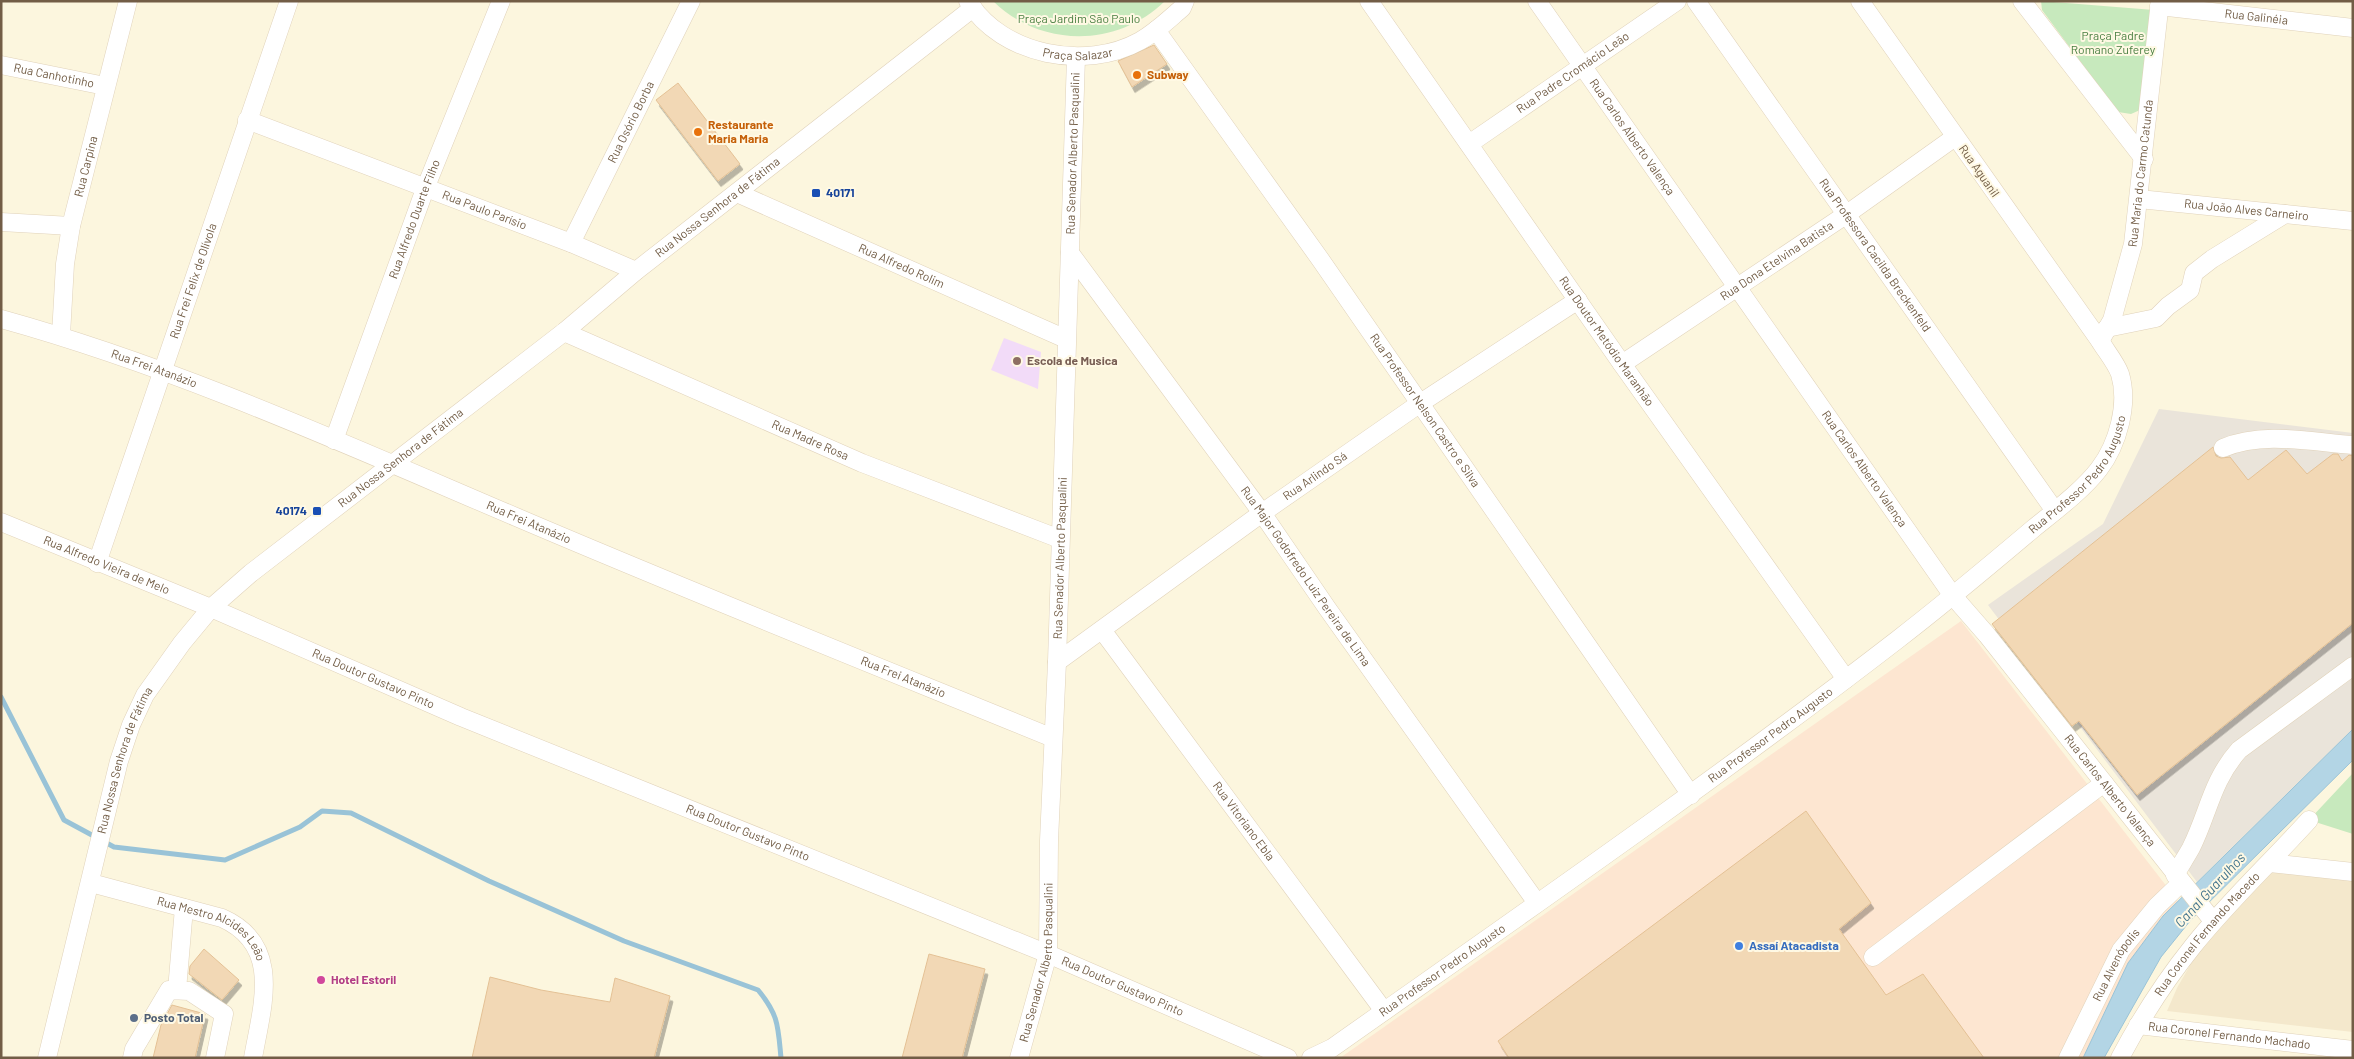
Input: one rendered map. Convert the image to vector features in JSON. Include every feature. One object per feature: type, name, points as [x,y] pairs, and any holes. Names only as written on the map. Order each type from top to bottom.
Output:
[{"type":"street","name":"Rua Carpina","points":[[60,335],[65,264],[71,226],[128,1]]},
{"type":"street","name":"Rua Frei Felix de Olívola","points":[[97,563],[289,1]]},
{"type":"street","name":"Rua Alfredo Duarte Filho","points":[[334,440],[425,188],[501,1]]},
{"type":"street","name":"Rua Osório Borba","points":[[571,243],[691,1]]},
{"type":"street","name":"Praça Salazar","points":[[971,5],[996,31],[1034,50],[1076,56],[1100,55],[1139,41],[1156,30],[1182,8],[1185,1]]},
{"type":"street","name":"Rua Doutor Metódio Maranhão","points":[[1369,1],[1622,364],[1846,679]]},
{"type":"street","name":"Rua Carlos Alberto Valença","points":[[1537,1],[1954,596],[2210,917]]},
{"type":"street","name":"Rua Padre Cromácio Leão","points":[[1468,144],[1677,1]]},
{"type":"street","name":"Rua Professora Cacilda Breckenfeld","points":[[1696,1],[2054,511]]},
{"type":"street","name":"Rua Aguanil","points":[[1860,1],[1955,137],[2104,334]]},
{"type":"street","points":[[2022,1],[2035,9],[2144,159]]},
{"type":"street","name":"Rua Galinéia","points":[[2160,4],[2353,28]]},
{"type":"street","name":"Rua Maria do Carmo Catunda","points":[[2104,334],[2118,303],[2134,244],[2160,4]]},
{"type":"street","name":"Rua Nossa Senhora de Fátima","points":[[47,1058],[130,725],[145,695],[182,643],[211,608],[250,573],[564,332],[636,271],[737,193],[971,5]]},
{"type":"street","name":"Rua Professor Nelson Castro e Silva","points":[[1156,30],[1320,259],[1691,795]]},
{"type":"street","name":"Rua Senador Alberto Pasqualini","points":[[1019,1058],[1048,954],[1053,738],[1076,56]]},
{"type":"street","name":"Rua Canhotinho","points":[[1,65],[105,86]]},
{"type":"street","name":"Rua Paulo Parísio","points":[[247,120],[571,243],[636,271]]},
{"type":"street","name":"Rua Dona Etelvina Batista","points":[[1622,364],[1847,214],[1955,137]]},
{"type":"street","name":"Rua Alfredo Rolim","points":[[737,193],[1066,339]]},
{"type":"street","name":"Rua João Alves Carneiro","points":[[2139,199],[2353,221]]},
{"type":"street","points":[[2104,334],[2156,318],[2168,306],[2190,290],[2194,273],[2212,259],[2286,214]]},
{"type":"street","points":[[1,222],[71,226]]},
{"type":"street","name":"Rua Major Godofredo Luiz Pereira de Lima","points":[[1070,253],[1262,512],[1327,608],[1537,903]]},
{"type":"street","name":"Rua Arlindo Sá","points":[[1057,662],[1262,512],[1419,404],[1578,300]]},
{"type":"street","name":"Rua Frei Atanázio","points":[[1,319],[60,335],[162,370],[334,440],[698,594],[1053,738]]},
{"type":"street","name":"Rua Madre Rosa","points":[[564,332],[862,463],[1060,539]]},
{"type":"street","name":"Rua Professor Pedro Augusto","points":[[1311,1058],[1332,1048],[1691,795],[1954,596],[2054,511],[2099,469],[2120,425],[2123,401],[2120,374],[2104,334]]},
{"type":"street","points":[[2223,448],[2238,442],[2259,439],[2353,445]]},
{"type":"street","name":"Rua Alfredo Vieira de Melo","points":[[1,522],[97,563],[211,608]]},
{"type":"street","name":"Rua Doutor Gustavo Pinto","points":[[211,608],[462,717],[1048,954],[1286,1057]]},
{"type":"street","name":"Rua Vitoriano Ebla","points":[[1102,630],[1384,1011]]},
{"type":"street","name":"Rua Alvenópolis","points":[[2068,1058],[2121,950],[2178,879],[2218,778],[2227,763],[2239,750],[2353,666]]},
{"type":"street","points":[[1873,957],[2104,783]]},
{"type":"street","name":"Rua Coronel Fernando Macedo","points":[[2120,1058],[2138,1025],[2210,917],[2270,863],[2309,820]]},
{"type":"street","points":[[2270,863],[2353,872]]},
{"type":"street","name":"Rua Mestro Alcides Leão","points":[[93,876],[184,908],[222,918],[236,924],[249,937],[260,954],[264,975],[263,1002],[253,1058]]},
{"type":"street","points":[[177,990],[184,908]]},
{"type":"street","points":[[132,1058],[134,1048],[169,990],[189,991],[224,1014],[215,1058]]},
{"type":"street","name":"Rua Coronel Fernando Machado","points":[[2138,1025],[2353,1050]]},
{"type":"shaded area","name":"Escola de Musica","points":[[1004,338],[1041,352],[1038,389],[991,370]]},
{"type":"shaded area","points":[[2159,409],[2353,433],[2353,729],[2197,882],[1988,605],[2103,524]]},
{"type":"shaded area","points":[[1961,621],[2178,901],[2163,916],[2128,963],[2083,1058],[1340,1058]]},
{"type":"shaded area","points":[[2270,870],[2353,879],[2353,1032],[2167,1011],[2177,988],[2197,953]]},
{"type":"green space","name":"Praça Jardim São Paulo","points":[[993,1],[1165,1],[1146,16],[1125,27],[1102,34],[1079,36],[1056,34],[1033,27],[1012,16]]},
{"type":"green space","name":"Praça Padre Romano Zuferey","points":[[2041,1],[2154,10],[2140,110],[2131,114],[2118,112],[2042,10]]},
{"type":"green space","points":[[2353,773],[2353,834],[2309,820]]},
{"type":"water","name":"Canal Guarulhos","points":[[2353,729],[2353,760],[2190,921],[2161,957],[2104,1058],[2083,1058],[2128,963],[2163,916]]},
{"type":"building","name":"Subway","points":[[1154,45],[1167,64],[1132,87],[1118,61]]},
{"type":"building","name":"Restaurante Maria Maria","points":[[678,83],[740,164],[718,181],[656,100]]},
{"type":"building","points":[[2213,447],[2216,456],[2221,458],[2230,457],[2248,480],[2286,450],[2307,474],[2333,454],[2338,454],[2342,461],[2349,455],[2353,456],[2353,623],[2137,795],[2079,721],[2072,726],[1992,624]]},
{"type":"building","name":"Assaí Atacadista","points":[[1806,811],[1871,903],[1839,929],[1886,995],[1923,974],[1984,1058],[1509,1058],[1498,1041]]},
{"type":"building","points":[[204,949],[239,980],[222,1000],[189,974],[190,966]]},
{"type":"building","points":[[929,954],[985,969],[962,1058],[902,1058]]},
{"type":"building","points":[[490,977],[541,990],[610,1002],[615,978],[670,996],[654,1058],[472,1058]]},
{"type":"building","points":[[172,1005],[205,1014],[195,1058],[153,1058],[161,1025]]},
{"type":"waterway","points":[[1,697],[64,820],[114,847],[225,860],[300,827],[322,811],[351,813],[489,881],[624,941],[758,990],[774,1014],[781,1058]]},
{"type":"place","name":"Subway","points":[[1137,75]]},
{"type":"place","name":"Restaurante Maria Maria","points":[[698,132]]},
{"type":"place","name":"40171","points":[[816,193]]},
{"type":"place","name":"Escola de Musica","points":[[1017,361]]},
{"type":"place","name":"40174","points":[[317,511]]},
{"type":"place","name":"Assaí Atacadista","points":[[1739,946]]},
{"type":"place","name":"Hotel Estoril","points":[[321,980]]},
{"type":"place","name":"Posto Total","points":[[134,1018]]}]
